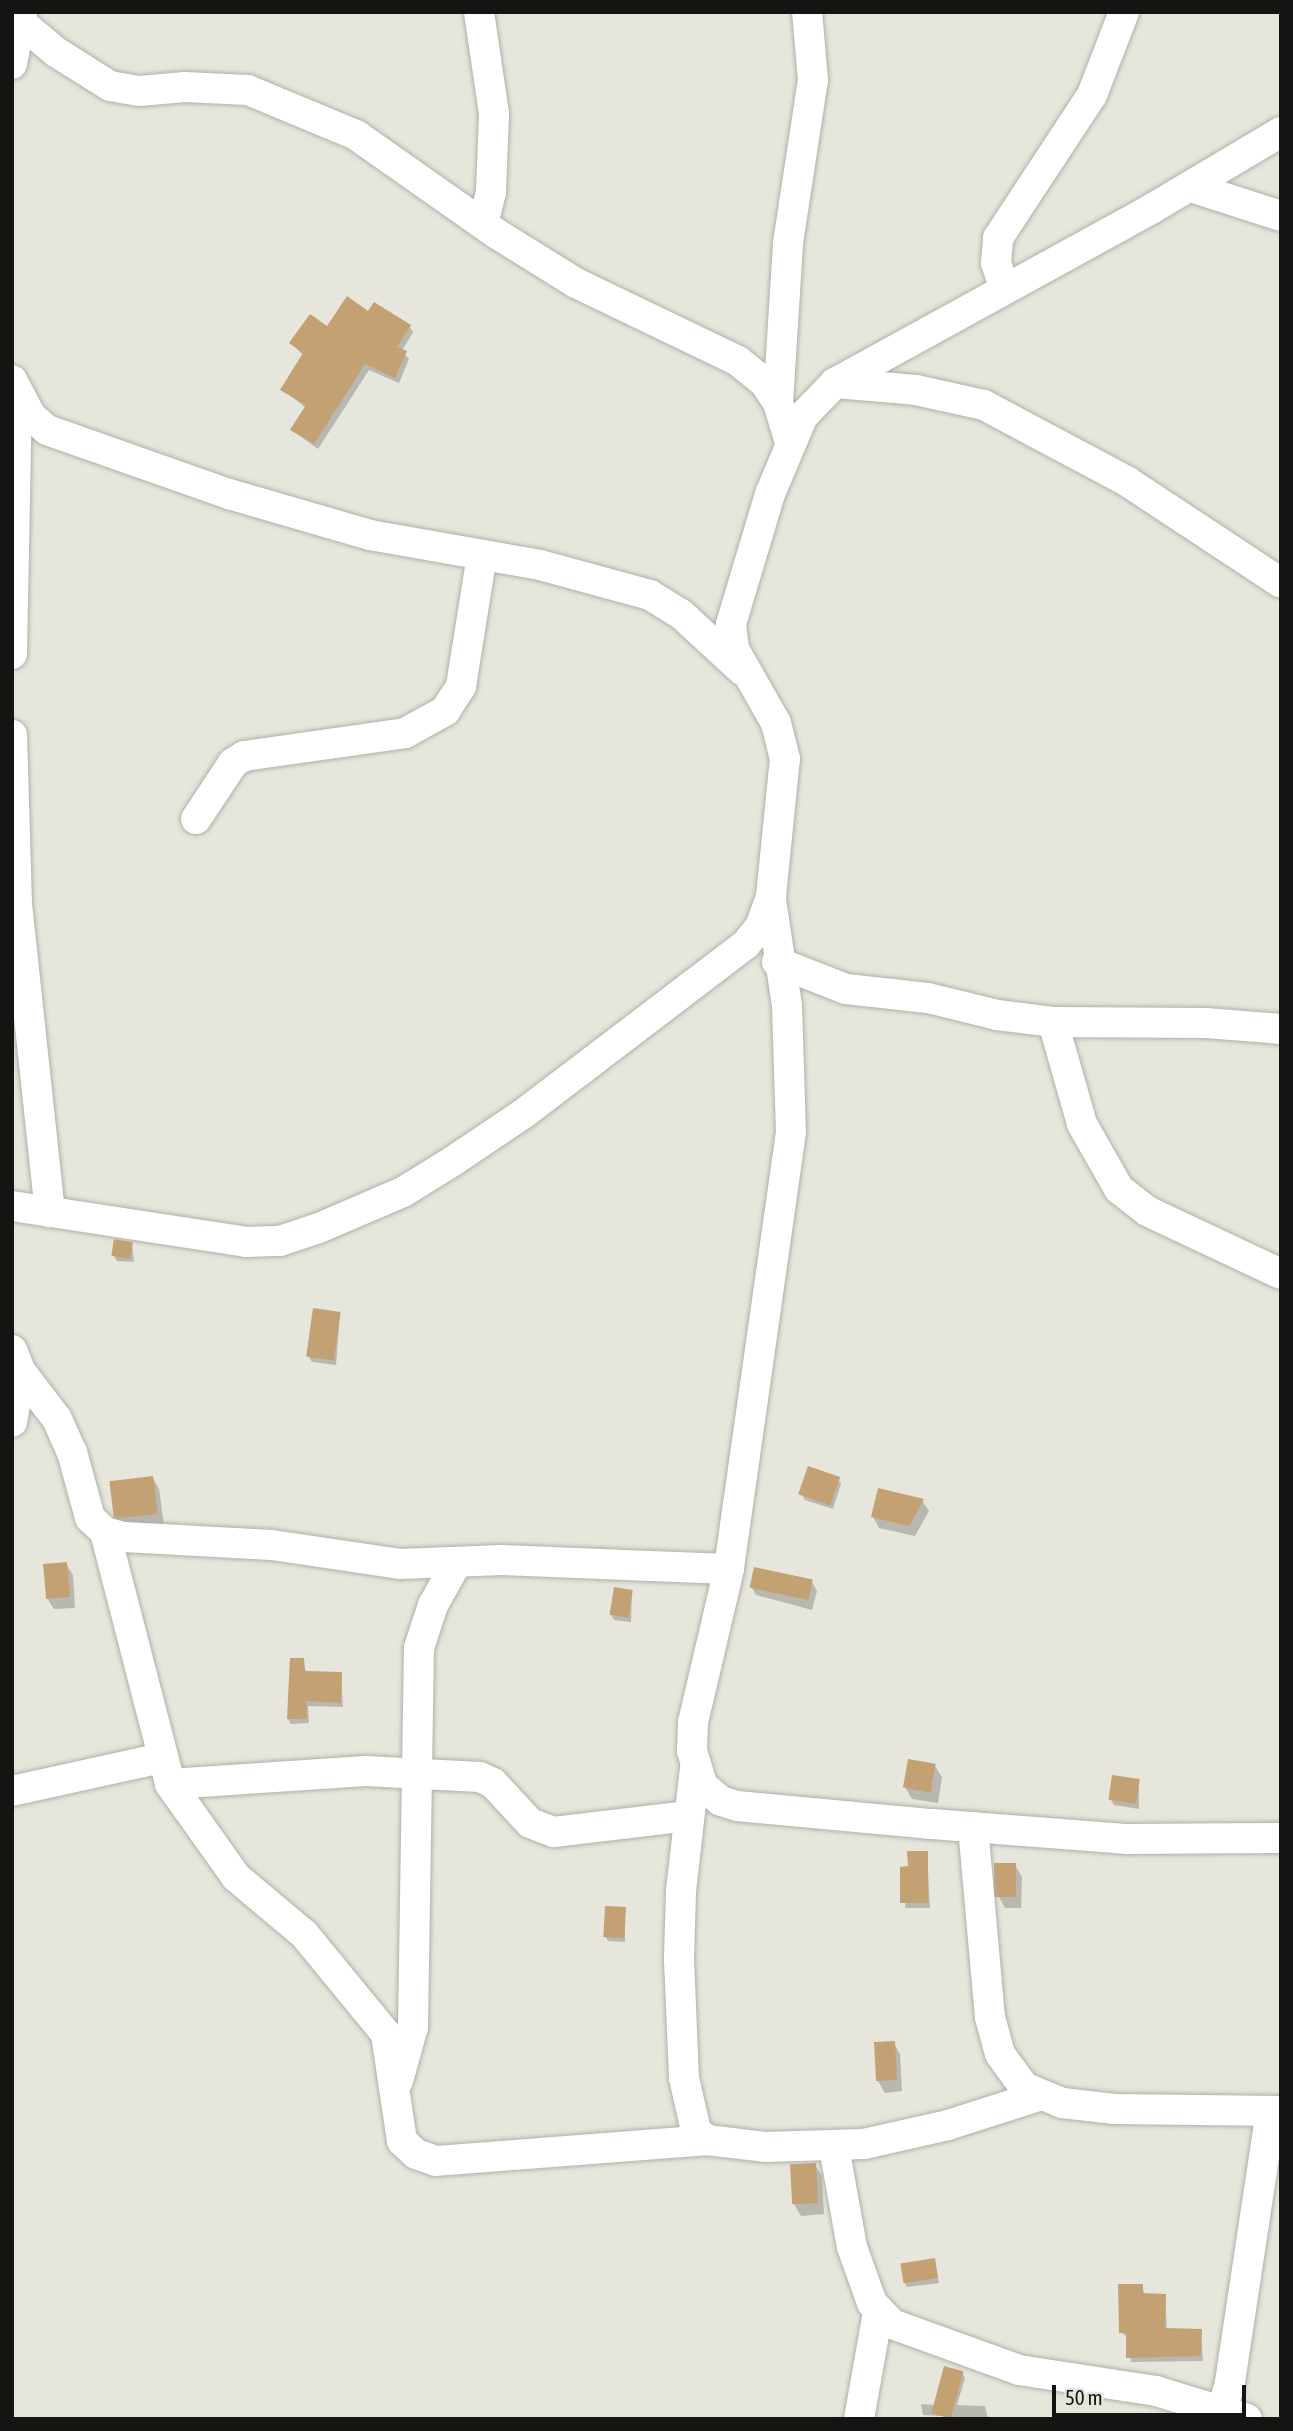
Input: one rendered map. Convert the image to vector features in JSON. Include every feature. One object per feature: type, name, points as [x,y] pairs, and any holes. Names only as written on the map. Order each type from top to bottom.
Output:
[{"type":"street","points":[[479,12],[494,114],[491,192],[483,224]]},
{"type":"street","points":[[778,402],[788,243],[813,80],[807,12]]},
{"type":"street","points":[[1005,289],[996,263],[998,238],[1092,95],[1124,12]]},
{"type":"street","points":[[17,16],[56,52],[110,86],[139,92],[185,87],[247,90],[308,111],[356,135],[483,224],[576,283],[738,362],[765,383],[778,402],[789,440]]},
{"type":"street","points":[[12,64],[17,16]]},
{"type":"street","points":[[707,2140],[696,2131],[690,2115],[684,2078],[679,1959],[688,1816],[695,1768],[693,1723],[729,1569],[792,1132],[787,1006],[778,962],[771,896],[785,759],[776,723],[745,673],[734,649],[731,624],[789,440],[803,416],[835,383],[1191,187],[1281,132]]},
{"type":"street","points":[[1191,187],[1281,216]]},
{"type":"street","points":[[835,383],[916,390],[984,405],[1128,482],[1281,583]]},
{"type":"street","points":[[15,385],[31,416],[47,430],[274,509],[370,535],[593,577],[650,595],[681,614],[745,673]]},
{"type":"street","points":[[12,654],[15,385]]},
{"type":"street","points":[[195,819],[233,763],[244,756],[405,733],[445,711],[461,686],[482,555]]},
{"type":"street","points":[[12,735],[17,904],[50,1212]]},
{"type":"street","points":[[12,1206],[246,1242],[280,1241],[365,1210],[404,1192],[499,1131],[713,972],[760,927],[771,896]]},
{"type":"street","points":[[778,962],[846,989],[928,998],[998,1015],[1053,1022],[1206,1023],[1281,1029]]},
{"type":"street","points":[[1053,1022],[1082,1124],[1119,1189],[1147,1211],[1281,1274]]},
{"type":"street","points":[[17,1361],[57,1419],[72,1452],[90,1518],[105,1532],[124,1537],[272,1545],[400,1564],[502,1560],[729,1569]]},
{"type":"street","points":[[12,1422],[17,1361]]},
{"type":"street","points":[[105,1532],[166,1771],[236,1877],[304,1934],[362,1999],[386,2034],[402,2141],[416,2154],[436,2161],[707,2140],[765,2147],[834,2147],[948,2125],[1039,2096]]},
{"type":"street","points":[[394,2091],[414,2027],[419,1648],[433,1605],[456,1563]]},
{"type":"street","points":[[695,1768],[711,1794],[737,1806],[1128,1839],[1281,1839]]},
{"type":"street","points":[[12,1791],[166,1771],[366,1771],[480,1777],[493,1783],[530,1823],[554,1832],[688,1816]]},
{"type":"street","points":[[834,2147],[852,2247],[878,2312],[892,2324],[987,2362],[1156,2391],[1234,2416],[1230,2382],[1276,2111],[1115,2109],[1039,2096],[1024,2087],[1000,2054],[990,2017],[973,1827]]},
{"type":"street","points":[[859,2419],[878,2312]]},
{"type":"building","points":[[347,296],[368,311],[374,302],[411,325],[397,347],[407,351],[395,378],[365,364],[314,444],[290,430],[306,405],[280,390],[303,353],[289,343],[310,314],[327,326]]},
{"type":"building","points":[[114,1239],[133,1242],[130,1259],[111,1256]]},
{"type":"building","points":[[313,1308],[341,1312],[334,1360],[306,1357]]},
{"type":"building","points":[[808,1466],[840,1477],[830,1505],[798,1494]]},
{"type":"building","points":[[153,1476],[158,1514],[114,1519],[109,1481]]},
{"type":"building","points":[[878,1488],[924,1499],[909,1526],[871,1517]]},
{"type":"building","points":[[67,1562],[70,1597],[46,1599],[43,1564]]},
{"type":"building","points":[[754,1567],[813,1579],[808,1600],[750,1588]]},
{"type":"building","points":[[614,1587],[633,1590],[628,1618],[610,1615]]},
{"type":"building","points":[[290,1658],[304,1658],[305,1671],[342,1672],[341,1703],[306,1701],[307,1719],[287,1719]]},
{"type":"building","points":[[908,1759],[936,1764],[931,1792],[903,1788]]},
{"type":"building","points":[[1112,1775],[1140,1779],[1136,1804],[1109,1800]]},
{"type":"building","points":[[907,1851],[928,1851],[928,1903],[900,1903],[900,1867],[908,1866]]},
{"type":"building","points":[[994,1863],[1016,1863],[1016,1897],[994,1897]]},
{"type":"building","points":[[605,1906],[626,1907],[624,1938],[603,1937]]},
{"type":"building","points":[[895,2041],[897,2080],[876,2081],[874,2042]]},
{"type":"building","points":[[816,2163],[818,2203],[792,2204],[790,2164]]},
{"type":"building","points":[[935,2258],[938,2278],[904,2283],[900,2263]]},
{"type":"building","points":[[1118,2284],[1143,2284],[1143,2293],[1166,2294],[1165,2328],[1202,2329],[1201,2356],[1126,2358],[1126,2333],[1119,2333]]},
{"type":"building","points":[[944,2366],[963,2371],[951,2419],[931,2413]]}]
